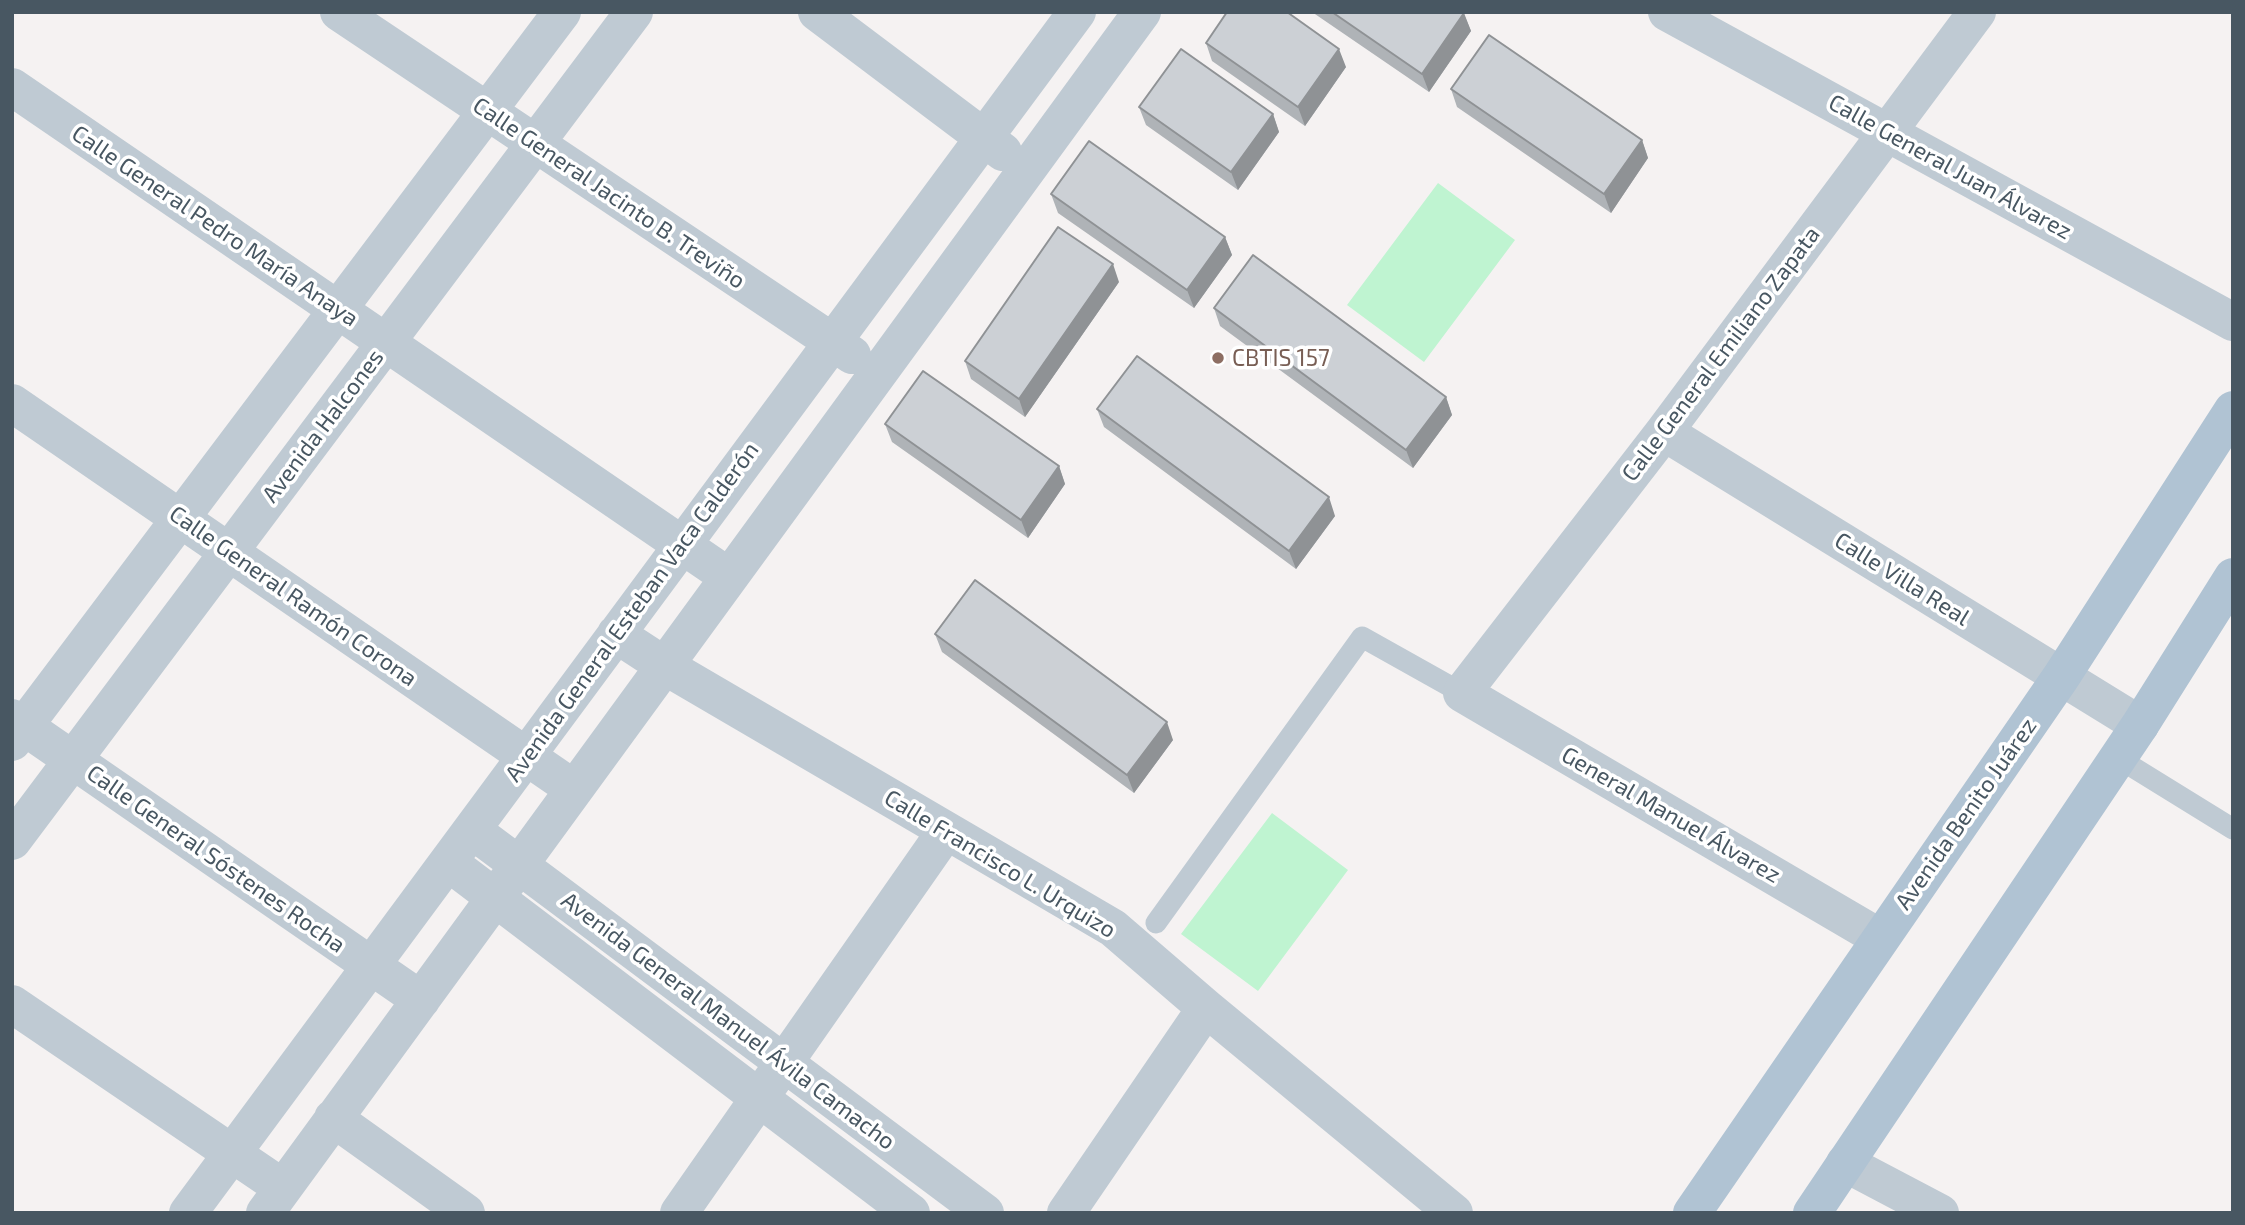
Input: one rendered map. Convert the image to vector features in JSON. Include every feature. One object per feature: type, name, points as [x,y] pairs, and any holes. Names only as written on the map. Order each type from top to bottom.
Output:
[{"type":"main road","name":"Avenida Benito Juárez","points":[[1692,1213],[2061,677],[2233,410]]},
{"type":"main road","points":[[1812,1213],[2140,725],[2233,577]]},
{"type":"street","name":"Calle General Jacinto B. Treviño","points":[[339,12],[879,373]]},
{"type":"street","points":[[16,729],[181,518],[562,12]]},
{"type":"street","name":"Avenida Halcones","points":[[12,841],[634,12]]},
{"type":"street","points":[[817,12],[1027,171]]},
{"type":"street","name":"Avenida General Esteban Vaca Calderón","points":[[188,1213],[1077,12]]},
{"type":"street","points":[[12,1003],[232,1154],[274,1200],[1142,12]]},
{"type":"street","name":"Calle General Juan Álvarez","points":[[1667,12],[2233,323]]},
{"type":"street","name":"Calle General Emiliano Zapata","points":[[1462,693],[1664,432],[1977,12]]},
{"type":"street","name":"Calle General Pedro María Anaya","points":[[12,87],[729,577]]},
{"type":"street","name":"Calle General Ramón Corona","points":[[12,403],[574,789]]},
{"type":"street","name":"Calle Villa Real","points":[[1664,432],[2140,725]]},
{"type":"street","name":"Calle Francisco L. Urquizo","points":[[616,634],[665,666],[1113,928],[1454,1213]]},
{"type":"street","name":"General Manuel Álvarez","points":[[1462,693],[1880,938]]},
{"type":"street","name":"Calle General Sóstenes Rocha","points":[[16,729],[73,760],[421,1000]]},
{"type":"street","name":"Avenida General Manuel Ávila Camacho","points":[[472,830],[985,1213]]},
{"type":"street","points":[[679,1213],[946,831]]},
{"type":"street","name":"Avenida General Manuel Ávila Camacho","points":[[448,862],[911,1213]]},
{"type":"street","points":[[1066,1213],[1206,1008]]},
{"type":"street","points":[[333,1118],[466,1213]]},
{"type":"street","points":[[1845,1163],[1940,1213]]},
{"type":"lane","points":[[1156,923],[1363,637],[1462,693]]},
{"type":"lane","points":[[2118,758],[2233,829]]},
{"type":"green space","points":[[1438,183],[1515,240],[1424,362],[1347,305]]},
{"type":"green space","points":[[1272,813],[1348,870],[1258,991],[1181,934]]},
{"type":"building","points":[[1227,12],[1287,12],[1339,49],[1298,107],[1206,43]]},
{"type":"building","points":[[1332,12],[1463,12],[1464,13],[1422,74]]},
{"type":"building","points":[[1489,35],[1642,140],[1604,194],[1451,89]]},
{"type":"building","points":[[1181,49],[1273,114],[1231,172],[1139,107]]},
{"type":"building","points":[[1089,141],[1225,237],[1187,290],[1051,194]]},
{"type":"building","points":[[1058,227],[1113,264],[1019,399],[965,361]]},
{"type":"building","points":[[1253,255],[1446,397],[1406,450],[1214,308]]},
{"type":"building","points":[[1137,356],[1329,497],[1289,551],[1097,409]]},
{"type":"building","points":[[923,371],[1059,466],[1021,520],[885,424]]},
{"type":"building","points":[[975,580],[1167,722],[1127,775],[935,634]]},
{"type":"place","name":"CBTIS 157","points":[[1218,358]]}]
